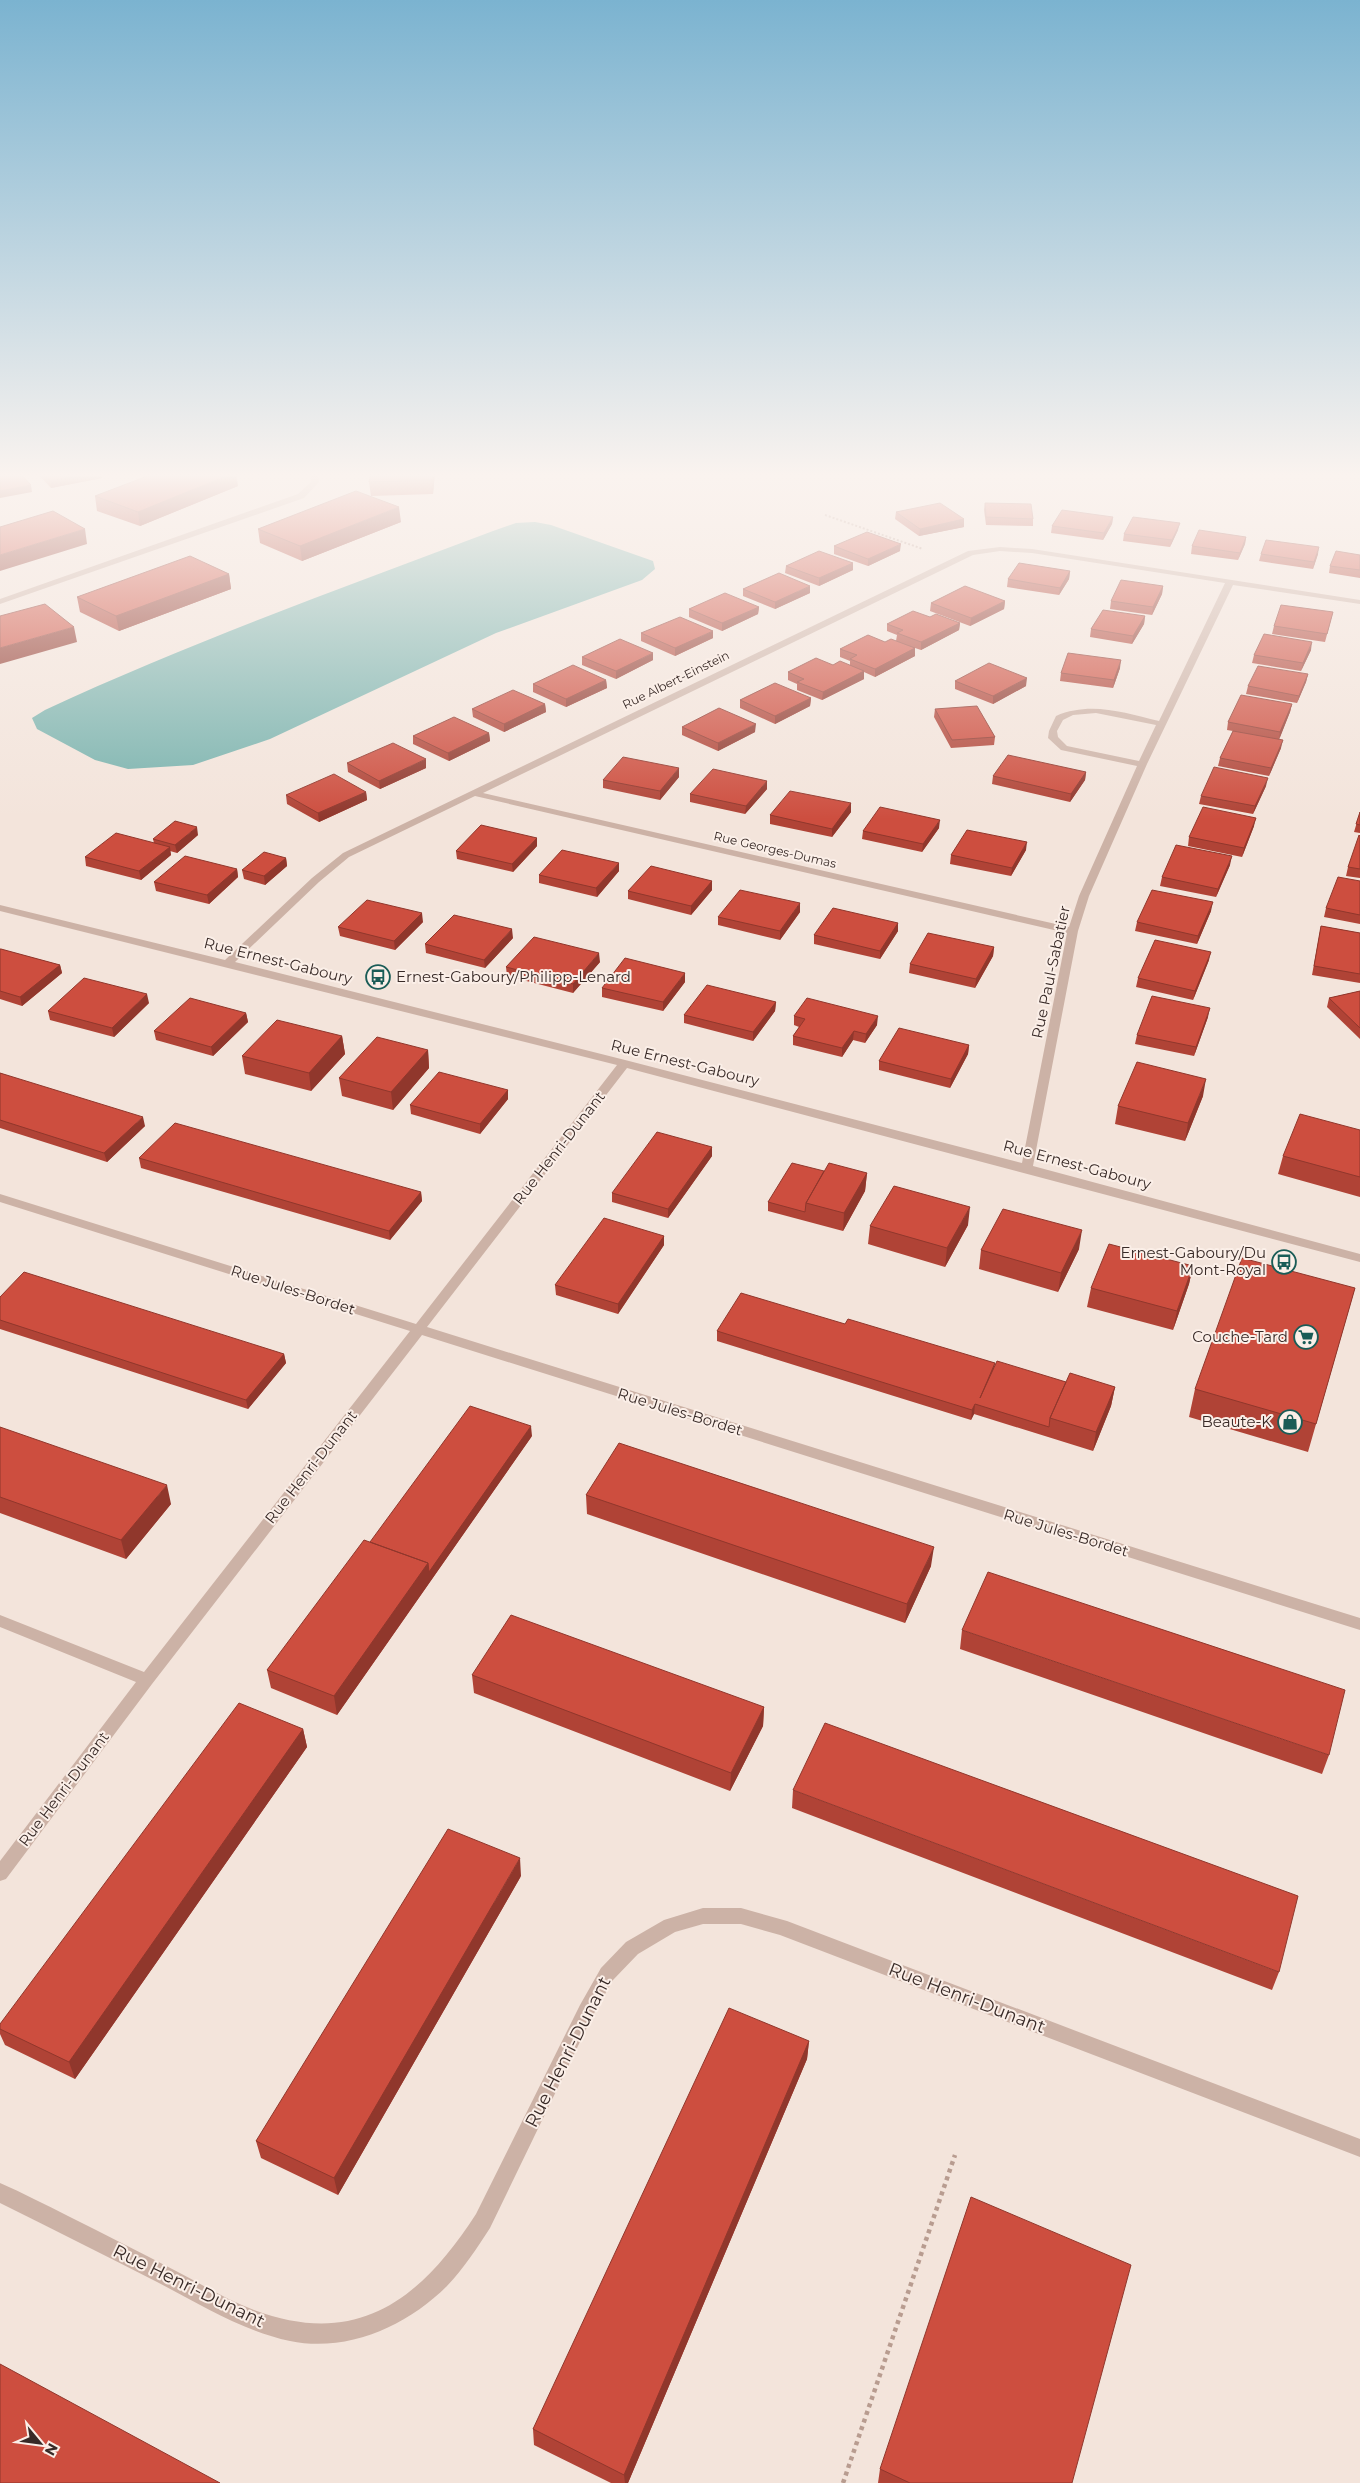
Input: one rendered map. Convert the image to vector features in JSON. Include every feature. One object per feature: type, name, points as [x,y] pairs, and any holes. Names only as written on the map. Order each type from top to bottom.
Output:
[{"type":"street","points":[[0,602],[40,588]]},
{"type":"street","name":"Rue Albert-Einstein","points":[[228,963],[324,870],[346,855],[896,588]]},
{"type":"street","name":"Rue Paul-Sabatier","points":[[1027,1167],[1073,931],[1084,896],[1142,764],[1227,588]]},
{"type":"street","name":"Rue Albert-Einstein","points":[[1268,588],[1360,602]]},
{"type":"street","points":[[1142,764],[1064,748],[1053,738],[1053,731],[1060,718],[1076,711],[1103,712],[1162,724]]},
{"type":"street","name":"Rue Georges-Dumas","points":[[472,793],[1073,931]]},
{"type":"street","name":"Rue Ernest-Gaboury","points":[[0,908],[625,1063],[1027,1167],[1360,1258]]},
{"type":"street","name":"Rue Henri-Dunant","points":[[0,1874],[147,1680],[625,1063]]},
{"type":"street","name":"Rue Jules-Bordet","points":[[0,1198],[1360,1624]]},
{"type":"street","points":[[0,1621],[147,1680]]},
{"type":"street","name":"Rue Henri-Dunant","points":[[0,2193],[254,2321],[307,2334],[338,2333],[370,2326],[399,2314],[425,2294],[450,2271],[468,2248],[586,2011],[607,1974],[632,1948],[670,1926],[703,1916],[741,1916],[781,1927],[1360,2148]]},
{"type":"path","points":[[843,2483],[955,2155]]},
{"type":"water","points":[[342,588],[620,588],[496,633],[270,739],[193,765],[128,769],[95,760],[37,729],[32,718],[45,710],[155,661]]},
{"type":"building","points":[[102,588],[192,588],[116,616],[77,597]]},
{"type":"building","points":[[746,588],[806,588],[775,602],[743,589]]},
{"type":"building","points":[[961,588],[970,588],[1005,601],[971,618],[931,603]]},
{"type":"building","points":[[1117,588],[1162,588],[1153,607],[1111,601]]},
{"type":"building","points":[[725,593],[759,607],[722,623],[689,609]]},
{"type":"building","points":[[45,604],[74,627],[0,648],[0,616]]},
{"type":"building","points":[[1281,605],[1333,612],[1327,634],[1274,626]]},
{"type":"building","points":[[1103,610],[1145,616],[1133,636],[1091,629]]},
{"type":"building","points":[[913,611],[930,617],[936,614],[960,623],[921,642],[897,633],[903,630],[887,624]]},
{"type":"building","points":[[680,617],[713,631],[675,648],[641,633]]},
{"type":"building","points":[[1264,634],[1312,642],[1303,663],[1254,655]]},
{"type":"building","points":[[868,635],[885,642],[891,639],[915,648],[875,669],[850,659],[857,655],[840,649]]},
{"type":"building","points":[[620,639],[653,653],[616,671],[582,657]]},
{"type":"building","points":[[1068,653],[1121,660],[1114,680],[1061,673]]},
{"type":"building","points":[[816,658],[833,665],[840,661],[864,671],[823,692],[797,682],[804,679],[788,672]]},
{"type":"building","points":[[989,663],[1027,678],[993,696],[955,681]]},
{"type":"building","points":[[573,665],[606,680],[566,699],[533,684]]},
{"type":"building","points":[[1258,666],[1308,674],[1299,696],[1248,686]]},
{"type":"building","points":[[775,683],[811,698],[775,716],[740,700]]},
{"type":"building","points":[[513,690],[545,704],[504,724],[472,709]]},
{"type":"building","points":[[1241,695],[1292,704],[1280,732],[1228,722]]},
{"type":"building","points":[[977,706],[995,737],[952,740],[935,709]]},
{"type":"building","points":[[719,708],[756,724],[718,743],[682,727]]},
{"type":"building","points":[[454,717],[489,733],[448,753],[413,736]]},
{"type":"building","points":[[1233,731],[1283,740],[1271,768],[1220,758]]},
{"type":"building","points":[[393,743],[426,759],[379,781],[347,763]]},
{"type":"building","points":[[1008,755],[1086,772],[1071,794],[993,776]]},
{"type":"building","points":[[623,757],[679,768],[660,791],[603,780]]},
{"type":"building","points":[[1214,767],[1268,778],[1255,806],[1201,796]]},
{"type":"building","points":[[713,769],[767,781],[746,806],[690,794]]},
{"type":"building","points":[[334,774],[366,792],[318,813],[286,795]]},
{"type":"building","points":[[790,791],[851,803],[832,829],[770,815]]},
{"type":"building","points":[[880,807],[940,820],[923,844],[863,831]]},
{"type":"building","points":[[1203,807],[1256,818],[1244,848],[1189,837]]},
{"type":"building","points":[[1360,812],[1360,825],[1356,824]]},
{"type":"building","points":[[175,821],[197,827],[175,845],[153,839]]},
{"type":"building","points":[[481,825],[537,838],[512,864],[456,851]]},
{"type":"building","points":[[967,830],[1027,842],[1012,868],[951,855]]},
{"type":"building","points":[[116,833],[170,847],[139,871],[85,857]]},
{"type":"building","points":[[1360,836],[1360,869],[1348,867]]},
{"type":"building","points":[[1176,845],[1232,856],[1218,889],[1162,877]]},
{"type":"building","points":[[562,850],[619,863],[596,888],[539,875]]},
{"type":"building","points":[[264,852],[286,858],[264,876],[242,870]]},
{"type":"building","points":[[185,856],[237,869],[207,895],[154,882]]},
{"type":"building","points":[[651,866],[712,881],[691,906],[628,891]]},
{"type":"building","points":[[1338,877],[1360,881],[1360,915],[1326,908]]},
{"type":"building","points":[[740,890],[800,903],[780,931],[718,917]]},
{"type":"building","points":[[1152,890],[1213,902],[1198,936],[1137,922]]},
{"type":"building","points":[[367,900],[422,913],[394,941],[338,927]]},
{"type":"building","points":[[833,908],[898,923],[880,951],[814,935]]},
{"type":"building","points":[[454,915],[512,929],[484,960],[425,944]]},
{"type":"building","points":[[1321,926],[1360,933],[1360,974],[1314,966]]},
{"type":"building","points":[[928,933],[994,947],[976,979],[910,964]]},
{"type":"building","points":[[534,937],[599,953],[573,984],[506,967]]},
{"type":"building","points":[[1155,940],[1211,952],[1195,991],[1138,978]]},
{"type":"building","points":[[0,949],[60,965],[20,997],[0,991]]},
{"type":"building","points":[[625,958],[685,973],[663,1002],[602,988]]},
{"type":"building","points":[[84,978],[147,994],[112,1028],[48,1011]]},
{"type":"building","points":[[707,985],[776,1002],[753,1032],[684,1015]]},
{"type":"building","points":[[1360,991],[1360,1028],[1329,998]]},
{"type":"building","points":[[1152,996],[1210,1008],[1196,1047],[1137,1035]]},
{"type":"building","points":[[190,998],[246,1013],[211,1047],[154,1031]]},
{"type":"building","points":[[807,998],[878,1016],[866,1034],[854,1031],[842,1048],[793,1036],[805,1019],[794,1016]]},
{"type":"building","points":[[277,1020],[342,1036],[309,1073],[242,1056]]},
{"type":"building","points":[[899,1028],[969,1045],[951,1079],[879,1061]]},
{"type":"building","points":[[377,1037],[428,1050],[391,1092],[339,1078]]},
{"type":"building","points":[[1137,1062],[1206,1079],[1188,1123],[1118,1106]]},
{"type":"building","points":[[439,1072],[508,1090],[480,1124],[410,1105]]},
{"type":"building","points":[[0,1073],[143,1117],[104,1153],[0,1120]]},
{"type":"building","points":[[1300,1114],[1360,1130],[1360,1177],[1283,1156]]},
{"type":"building","points":[[175,1123],[421,1192],[389,1231],[139,1158]]},
{"type":"building","points":[[657,1132],[712,1147],[668,1209],[612,1193]]},
{"type":"building","points":[[792,1163],[824,1171],[806,1203],[805,1212],[768,1202]]},
{"type":"building","points":[[829,1163],[867,1173],[844,1213],[806,1203]]},
{"type":"building","points":[[894,1186],[970,1207],[947,1248],[870,1226]]},
{"type":"building","points":[[1003,1209],[1082,1230],[1061,1273],[981,1250]]},
{"type":"building","points":[[604,1218],[664,1236],[618,1304],[555,1285]]},
{"type":"building","points":[[1109,1244],[1193,1266],[1177,1311],[1091,1288]]},
{"type":"building","points":[[1242,1258],[1355,1288],[1316,1424],[1195,1389]]},
{"type":"building","points":[[24,1272],[284,1354],[246,1400],[0,1320],[0,1297]]},
{"type":"building","points":[[741,1293],[845,1324],[848,1319],[995,1363],[980,1398],[997,1361],[1066,1382],[1050,1418],[1049,1427],[975,1404],[972,1410],[717,1331]]},
{"type":"building","points":[[1070,1373],[1115,1387],[1096,1432],[1050,1418]]},
{"type":"building","points":[[470,1406],[531,1426],[429,1572],[428,1563],[370,1542]]},
{"type":"building","points":[[0,1427],[167,1485],[121,1540],[0,1497]]},
{"type":"building","points":[[619,1443],[934,1547],[907,1604],[586,1495]]},
{"type":"building","points":[[364,1540],[428,1563],[334,1696],[267,1670]]},
{"type":"building","points":[[988,1572],[1345,1690],[1329,1755],[962,1630]]},
{"type":"building","points":[[511,1615],[764,1707],[731,1773],[472,1675]]},
{"type":"building","points":[[239,1703],[303,1729],[69,2062],[0,2029],[0,2024]]},
{"type":"building","points":[[825,1723],[1298,1896],[1279,1972],[793,1790]]},
{"type":"building","points":[[448,1829],[520,1858],[334,2178],[256,2141]]},
{"type":"building","points":[[729,2008],[809,2041],[624,2475],[533,2429]]},
{"type":"building","points":[[971,2197],[1131,2265],[1072,2483],[910,2483],[880,2469]]},
{"type":"building","points":[[0,2364],[220,2483],[0,2483]]},
{"type":"place","name":"Ernest-Gaboury/Philipp-Lenard","points":[[378,977]]},
{"type":"place","name":"Ernest-Gaboury/Du Mont-Royal","points":[[1284,1262]]},
{"type":"place","name":"Couche-Tard","points":[[1306,1337]]},
{"type":"place","name":"Beaute-K","points":[[1290,1422]]}]
